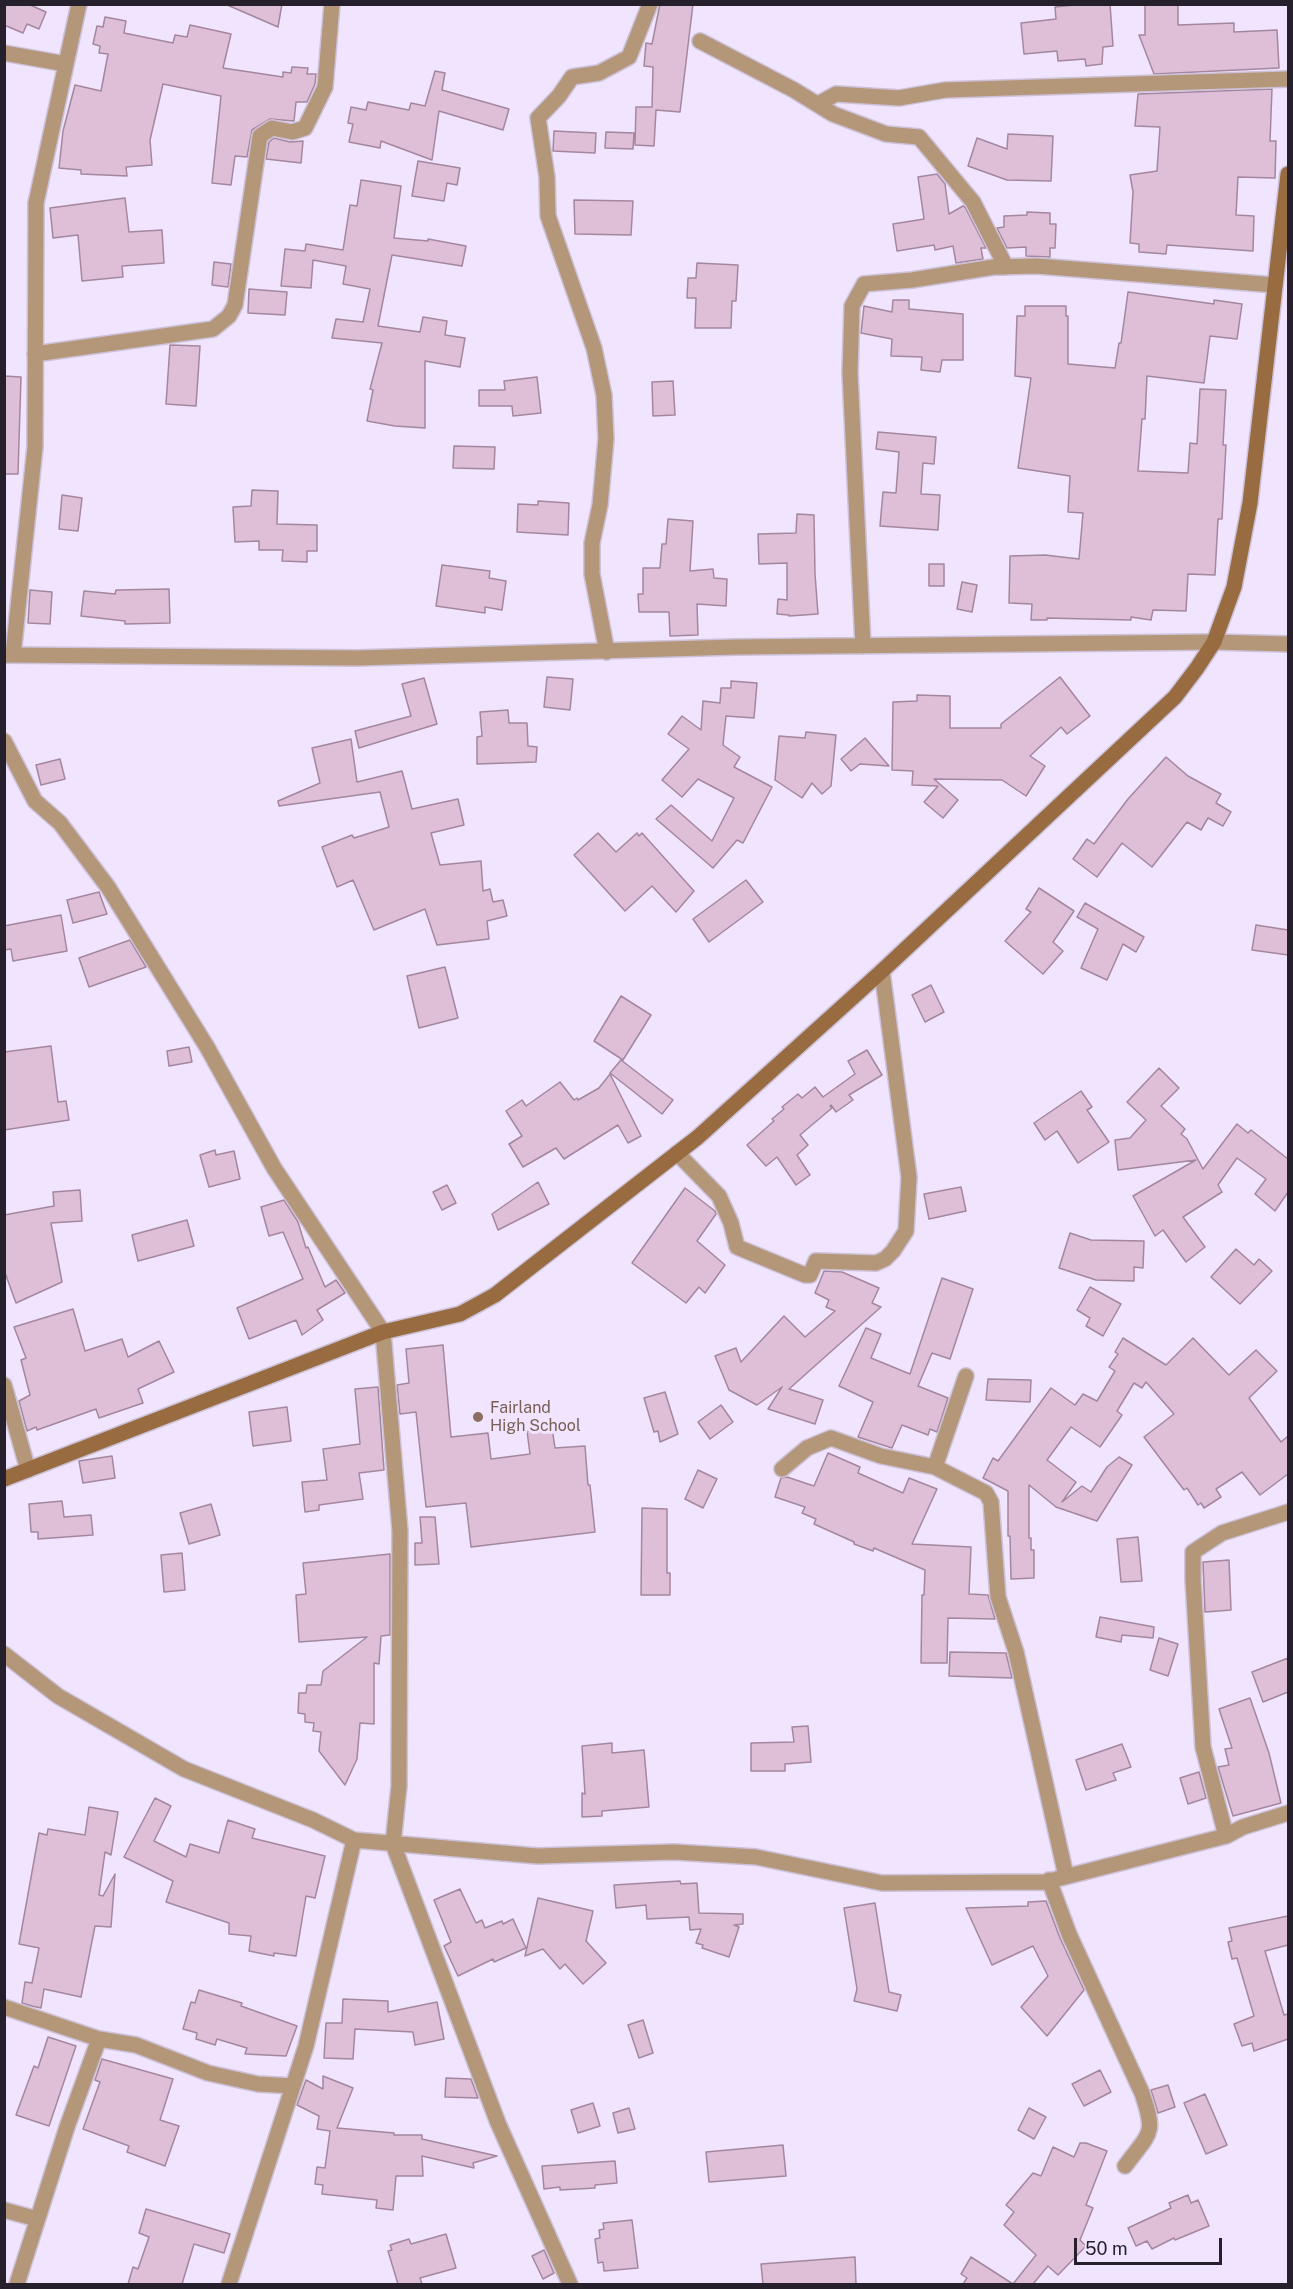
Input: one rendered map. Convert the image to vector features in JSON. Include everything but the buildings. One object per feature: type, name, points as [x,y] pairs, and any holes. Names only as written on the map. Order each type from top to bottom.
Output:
[{"type":"street","points":[[79,4],[36,203],[34,447],[9,655],[357,658],[863,646],[1214,642],[1288,644]]},
{"type":"street","points":[[35,354],[213,329],[229,316],[236,305],[260,136],[272,128],[292,132],[305,128],[314,114],[325,87],[332,4]]},
{"type":"street","points":[[607,652],[592,574],[592,543],[600,505],[606,439],[604,395],[594,348],[548,216],[547,177],[538,118],[572,77],[599,73],[629,57],[650,4]]},
{"type":"street","points":[[700,41],[794,90],[833,114],[886,134],[919,137],[973,202],[1006,267]]},
{"type":"street","points":[[4,53],[66,64]]},
{"type":"street","points":[[818,104],[836,94],[898,98],[945,90],[1288,79]]},
{"type":"street","points":[[4,1479],[383,1332],[459,1314],[495,1295],[677,1153],[882,971],[1175,697],[1214,642],[1234,587],[1250,503],[1288,174]]},
{"type":"street","points":[[863,646],[850,373],[852,306],[864,284],[1006,267],[1037,266],[1275,285]]},
{"type":"street","points":[[4,741],[35,801],[60,823],[108,887],[207,1047],[274,1168],[383,1332],[400,1531],[399,1786],[393,1844],[498,2123],[570,2284]]},
{"type":"street","points":[[677,1153],[719,1196],[731,1223],[737,1247],[752,1255],[804,1275],[810,1275],[816,1261],[876,1263],[885,1259],[898,1245],[906,1231],[909,1177],[882,971]]},
{"type":"street","points":[[935,1467],[966,1376]]},
{"type":"street","points":[[4,1385],[28,1470]]},
{"type":"street","points":[[782,1469],[807,1448],[831,1438],[880,1456],[935,1467],[986,1493],[991,1502],[998,1597],[1016,1652],[1066,1876]]},
{"type":"street","points":[[1226,1836],[1203,1747],[1193,1552],[1222,1533],[1288,1512]]},
{"type":"street","points":[[4,1654],[58,1696],[184,1769],[312,1820],[354,1840],[537,1856],[674,1852],[756,1857],[882,1883],[1049,1880],[1226,1836],[1243,1827],[1288,1813]]},
{"type":"street","points":[[229,2284],[320,1994],[354,1840]]},
{"type":"street","points":[[1049,1880],[1069,1934],[1142,2093],[1151,2120],[1150,2133],[1125,2166]]},
{"type":"street","points":[[4,2007],[99,2039],[136,2045],[208,2073],[258,2084],[293,2086]]},
{"type":"street","points":[[17,2284],[67,2127],[99,2039]]},
{"type":"street","points":[[4,2210],[37,2219]]},
{"type":"place","name":"Fairland High School","points":[[478,1417]]}]
